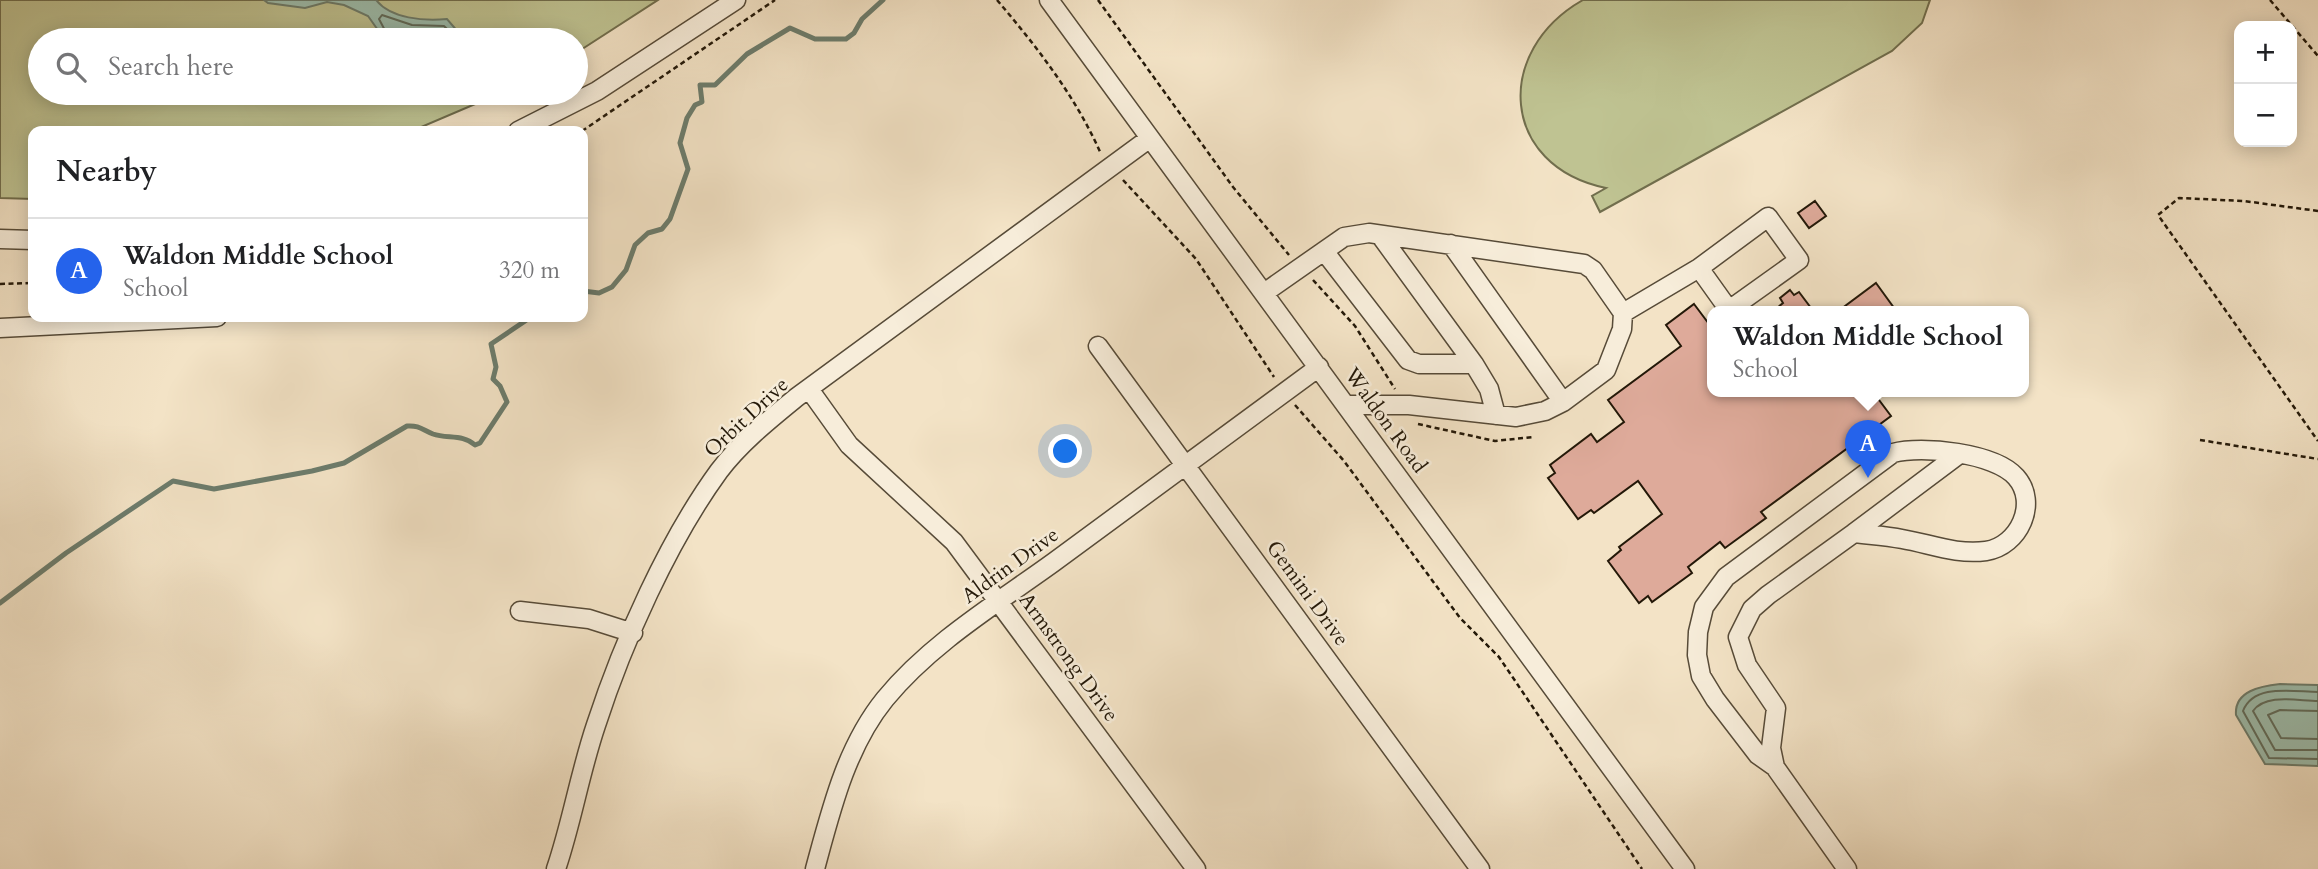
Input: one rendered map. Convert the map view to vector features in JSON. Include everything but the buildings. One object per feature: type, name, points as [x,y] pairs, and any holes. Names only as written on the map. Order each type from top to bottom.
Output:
[{"type":"street","points":[[588,96],[736,0]]},
{"type":"street","name":"Waldon Road","points":[[1049,0],[1685,869]]},
{"type":"street","points":[[528,126],[569,105]]},
{"type":"street","name":"Orbit Drive","points":[[556,869],[596,725],[633,633],[665,561],[720,469],[763,425],[809,389],[1150,138]]},
{"type":"street","points":[[1623,313],[1699,268],[1768,217],[1799,260],[1735,306]]},
{"type":"street","points":[[1264,293],[1344,237],[1357,233],[1584,264],[1593,270],[1623,313],[1622,329],[1606,370],[1563,401],[1534,415],[1496,415],[1409,405],[1347,405]]},
{"type":"street","points":[[1380,235],[1474,364],[1489,389],[1496,415]]},
{"type":"street","points":[[0,239],[28,240]]},
{"type":"street","points":[[1451,244],[1563,401]]},
{"type":"street","points":[[1324,251],[1409,360],[1419,364],[1474,364]]},
{"type":"street","points":[[1699,268],[1726,306]]},
{"type":"street","points":[[0,328],[91,322]]},
{"type":"street","name":"Gemini Drive","points":[[1098,345],[1480,869]]},
{"type":"street","name":"Aldrin Drive","points":[[815,869],[834,801],[859,738],[885,700],[918,663],[1319,367]]},
{"type":"street","name":"Armstrong Drive","points":[[809,389],[849,445],[954,542],[1196,869]]},
{"type":"street","points":[[1847,869],[1775,766],[1758,755],[1702,676],[1697,655],[1698,632],[1704,607],[1713,590],[1726,577],[1893,453],[1909,449],[1984,459],[2016,477],[2023,489],[2024,519],[2016,534],[2006,544],[1990,550],[1953,551],[1903,539],[1854,533]]},
{"type":"street","points":[[1775,766],[1771,748],[1776,708],[1746,665],[1738,637],[1742,625],[1752,609],[1768,595],[1958,455]]},
{"type":"street","points":[[520,611],[589,619],[633,633]]},
{"type":"path","points":[[588,127],[775,0]]},
{"type":"path","points":[[997,0],[1020,25],[1056,76],[1110,167],[1196,259],[1285,392],[1343,461],[1460,618],[1485,640],[1499,657],[1642,869]]},
{"type":"path","points":[[1098,0],[1233,187],[1300,268]]},
{"type":"path","points":[[2270,0],[2318,56]]},
{"type":"path","points":[[2318,211],[2244,201],[2179,198],[2158,215],[2318,441]]},
{"type":"path","points":[[0,284],[28,283]]},
{"type":"path","points":[[2200,440],[2318,459]]},
{"type":"green space","points":[[0,0],[658,0],[588,45],[588,28],[28,28],[28,105],[473,105],[424,126],[28,126],[28,199],[0,198]]},
{"type":"green space","points":[[1583,0],[1930,0],[1922,23],[1892,51],[1600,212],[1592,196],[1606,188],[1571,176],[1545,157],[1528,132],[1521,105],[1523,76],[1534,48],[1554,22]]},
{"type":"water","points":[[264,0],[376,0],[399,15],[428,20],[447,19],[455,28],[376,28],[368,16],[344,5],[327,2],[305,8],[268,3]]},
{"type":"water","points":[[2280,684],[2318,685],[2318,766],[2265,764],[2236,715],[2239,700],[2244,695],[2257,688]]},
{"type":"waterway","points":[[588,292],[599,293],[612,287],[626,270],[635,245],[648,233],[662,229],[670,219],[688,169],[680,143],[687,118],[695,105],[702,102],[700,85],[715,85],[747,54],[790,28],[815,39],[846,39],[854,33],[862,19],[883,0]]},
{"type":"waterway","points":[[0,603],[66,553],[173,481],[214,489],[312,471],[344,463],[407,426],[418,427],[433,434],[465,439],[475,445],[480,443],[507,402],[500,386],[493,379],[496,367],[491,344],[524,322]]},
{"type":"place","name":"Waldon Middle School","points":[[1868,478]]}]
